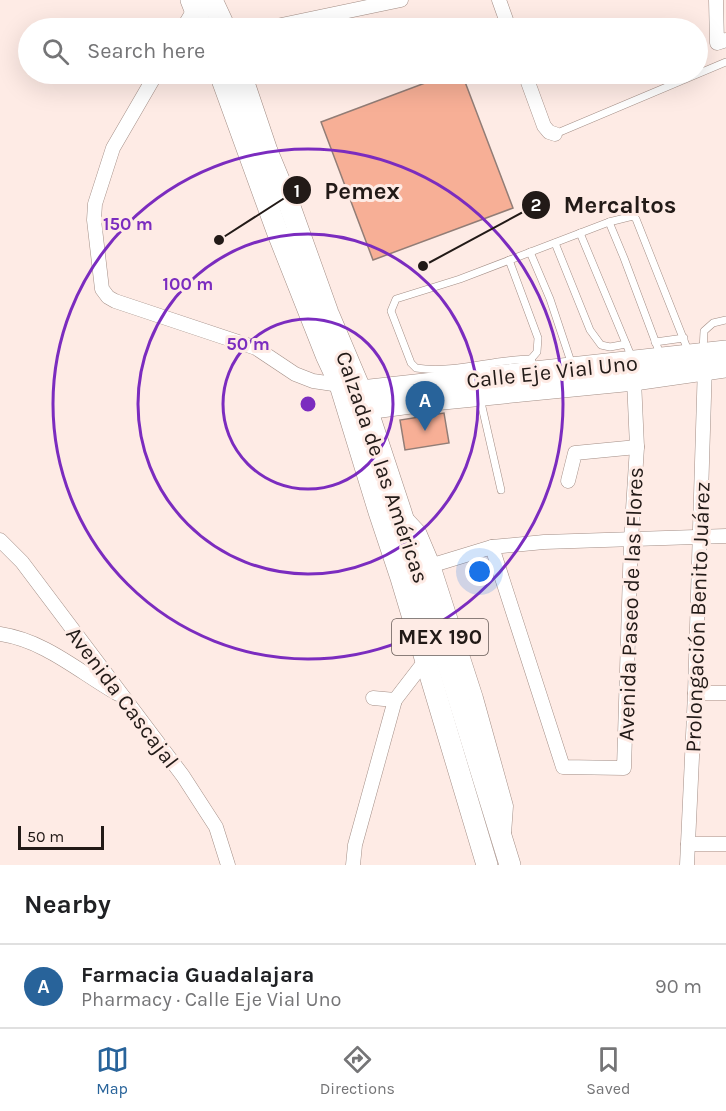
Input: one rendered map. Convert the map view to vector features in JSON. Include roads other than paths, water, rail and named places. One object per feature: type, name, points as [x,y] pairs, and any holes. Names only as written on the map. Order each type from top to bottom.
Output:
[{"type":"main road","points":[[199,3],[201,18]]},
{"type":"main road","points":[[199,3],[215,18]]},
{"type":"main road","name":"Calzada de las Américas","points":[[224,84],[277,231],[326,356],[353,396],[400,512],[510,865]]},
{"type":"main road","name":"Calzada de las Américas","points":[[244,84],[328,313],[353,396],[401,578],[487,865]]},
{"type":"main road","name":"Calle Eje Vial Uno","points":[[353,396],[479,395],[574,377],[631,362],[658,351],[702,357]]},
{"type":"main road","name":"Calle Eje Vial Uno","points":[[631,362],[702,357],[726,351]]},
{"type":"main road","name":"Calle Eje Vial Uno","points":[[353,396],[534,366],[574,377]]},
{"type":"street","points":[[315,18],[401,0]]},
{"type":"street","points":[[499,0],[505,18]]},
{"type":"street","points":[[716,0],[722,42]]},
{"type":"street","points":[[189,18],[199,3]]},
{"type":"street","points":[[150,84],[114,148],[95,204],[94,220],[102,288],[108,297],[115,301],[256,348],[295,374],[353,396]]},
{"type":"street","points":[[529,84],[544,126],[555,135]]},
{"type":"street","name":"Prolongación Benito Juárez","points":[[687,865],[696,693],[702,357]]},
{"type":"street","name":"Avenida Paseo de las Flores","points":[[492,547],[563,767],[624,768],[631,540],[637,447],[631,362]]},
{"type":"street","points":[[568,481],[575,453],[637,447]]},
{"type":"street","points":[[400,512],[419,532],[433,565],[476,698],[506,806],[503,842]]},
{"type":"street","points":[[433,565],[492,547],[544,542],[726,536]]},
{"type":"street","name":"Avenida Cascajal","points":[[0,540],[22,562],[183,776],[216,827],[228,865]]},
{"type":"street","points":[[0,634],[21,637],[46,649],[122,697]]},
{"type":"street","points":[[353,865],[355,845],[395,700],[425,661]]},
{"type":"street","points":[[696,693],[726,693]]},
{"type":"street","points":[[373,698],[395,700]]},
{"type":"street","points":[[688,844],[726,844]]},
{"type":"lane","points":[[708,70],[726,62]]},
{"type":"lane","points":[[555,135],[674,84]]},
{"type":"lane","points":[[508,260],[538,338],[534,366],[516,359],[444,369],[416,368],[411,363],[391,311],[396,299],[609,222],[633,216],[702,357]]},
{"type":"lane","points":[[609,222],[658,351]]},
{"type":"lane","points":[[580,233],[631,362]]},
{"type":"lane","points":[[555,243],[590,330],[601,345],[610,346],[631,362]]},
{"type":"lane","points":[[530,252],[550,299],[574,377]]},
{"type":"lane","points":[[702,357],[704,331],[713,322],[726,320]]},
{"type":"lane","points":[[479,395],[501,490]]},
{"type":"place","name":"Pemex","points":[[219,240]]},
{"type":"place","name":"Mercaltos","points":[[423,266]]},
{"type":"place","name":"Farmacia Guadalajara","points":[[425,431]]}]
